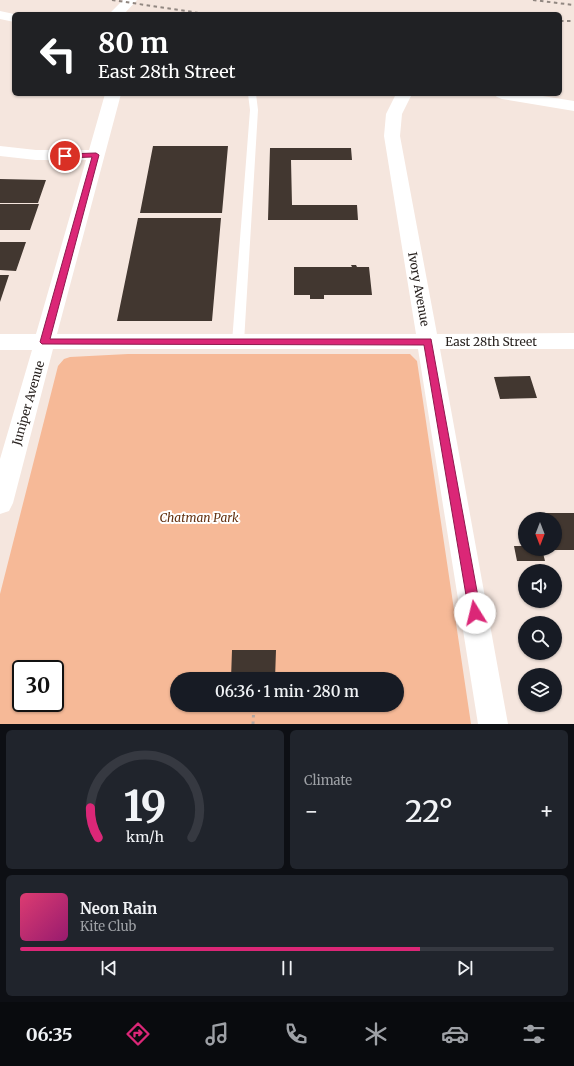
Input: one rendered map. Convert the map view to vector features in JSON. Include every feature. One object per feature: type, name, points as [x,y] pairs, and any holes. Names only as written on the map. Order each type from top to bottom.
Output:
[{"type":"street","points":[[118,12],[130,0]]},
{"type":"street","points":[[0,15],[12,18]]},
{"type":"street","name":"Juniper Avenue","points":[[0,503],[112,96]]},
{"type":"street","name":"Ivory Avenue","points":[[403,96],[394,110],[392,120],[392,136],[493,724]]},
{"type":"street","points":[[514,96],[574,106]]},
{"type":"street","points":[[0,151],[49,156],[96,155]]},
{"type":"street","name":"East 28th Street","points":[[0,342],[574,341]]},
{"type":"lane","points":[[238,342],[254,110],[252,96]]},
{"type":"path","points":[[252,724],[253,712]]},
{"type":"green space","name":"Chatman Park","points":[[128,354],[410,354],[417,361],[471,724],[0,724],[0,594],[58,366],[64,359],[70,357]]},
{"type":"building","points":[[153,146],[228,146],[222,213],[140,213]]},
{"type":"building","points":[[270,148],[351,148],[352,160],[291,160],[292,205],[357,205],[358,220],[268,220]]},
{"type":"building","points":[[0,179],[46,180],[38,203],[0,203]]},
{"type":"building","points":[[0,204],[39,204],[30,230],[0,230]]},
{"type":"building","points":[[138,218],[221,218],[212,321],[117,321]]},
{"type":"building","points":[[0,242],[26,242],[16,271],[0,270]]},
{"type":"building","points":[[351,265],[356,265],[357,267],[369,267],[372,295],[324,295],[324,299],[310,299],[310,295],[294,295],[294,267],[352,267]]},
{"type":"building","points":[[0,275],[9,275],[0,302]]},
{"type":"building","points":[[530,376],[537,398],[500,399],[494,377]]},
{"type":"building","points":[[562,513],[574,513],[574,550],[562,550]]},
{"type":"building","points":[[514,546],[518,546],[518,556],[544,556],[545,561],[517,561]]},
{"type":"building","points":[[232,650],[276,650],[275,672],[231,672]]},
{"type":"railway","points":[[112,0],[193,12]]},
{"type":"railway","points":[[533,0],[574,5]]},
{"type":"railway","points":[[562,21],[574,21]]},
{"type":"route","points":[[65,156],[96,155],[45,342],[428,341],[475,613]]}]
